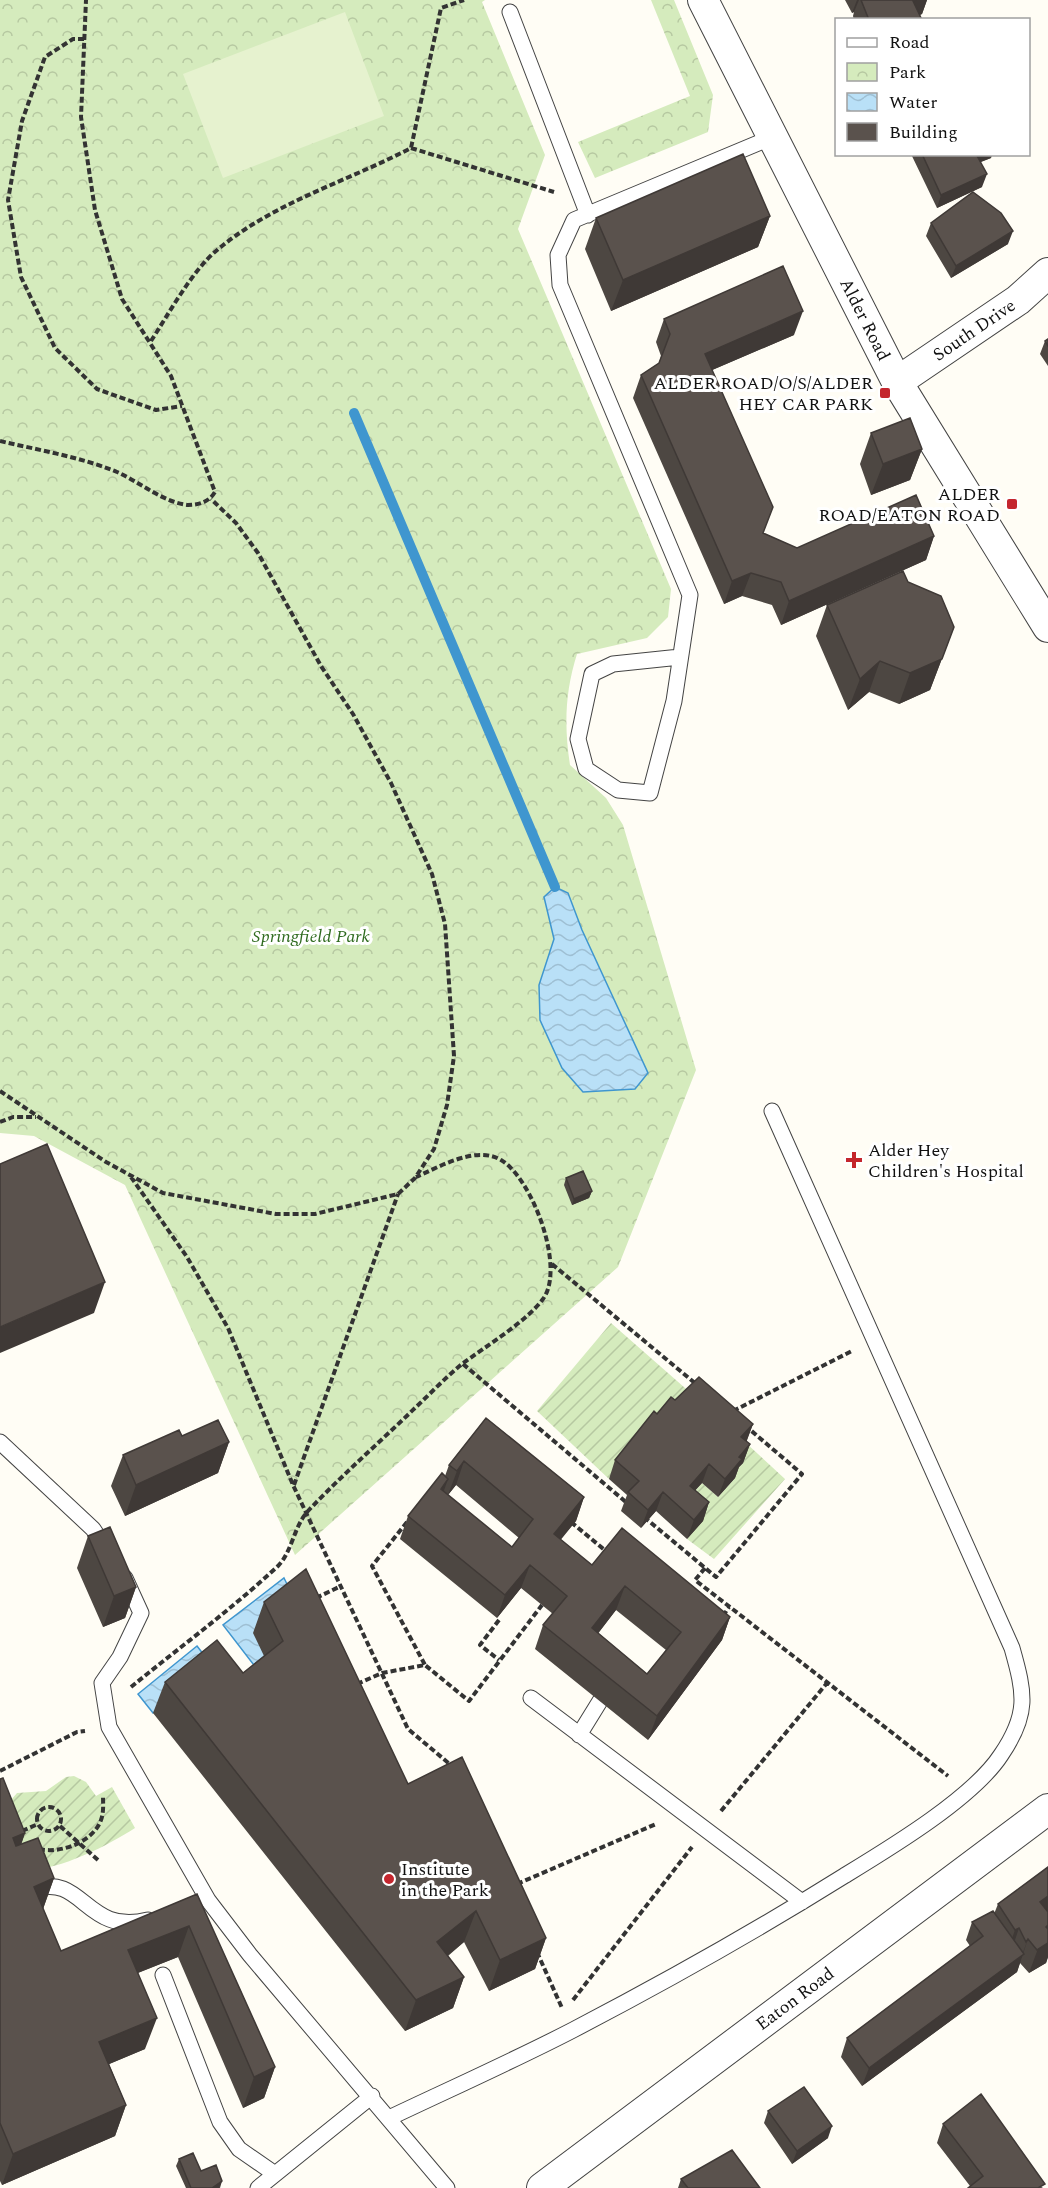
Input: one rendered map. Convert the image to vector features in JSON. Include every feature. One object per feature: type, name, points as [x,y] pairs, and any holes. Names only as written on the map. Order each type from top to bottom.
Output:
[{"type":"street","name":"Alder Road","points":[[703,0],[775,136],[897,382],[1048,627]]},
{"type":"street","name":"South Drive","points":[[897,382],[1018,300],[1048,273]]},
{"type":"street","name":"Eaton Road","points":[[542,2188],[1048,1809]]},
{"type":"lane","points":[[510,12],[585,208]]},
{"type":"lane","points":[[680,657],[613,664],[592,674],[578,739],[586,769],[618,790],[650,793],[675,700],[690,595],[560,285],[558,255],[574,220],[585,208],[775,136]]},
{"type":"lane","points":[[389,2118],[572,2031],[765,1925],[891,1847],[968,1791],[1001,1756],[1019,1722],[1024,1700],[1012,1648],[772,1112]]},
{"type":"lane","points":[[0,1442],[93,1529],[121,1569],[141,1613],[120,1657],[102,1683],[109,1727],[204,1892],[250,1955],[372,2096],[447,2188]]},
{"type":"lane","points":[[531,1698],[802,1902]]},
{"type":"lane","points":[[579,1735],[600,1701]]},
{"type":"lane","points":[[35,1889],[48,1886],[66,1889],[103,1917],[126,1923],[164,1914]]},
{"type":"lane","points":[[189,1900],[204,1892]]},
{"type":"lane","points":[[163,1975],[220,2122],[239,2148],[275,2174]]},
{"type":"lane","points":[[258,2188],[372,2096]]},
{"type":"path","points":[[0,441],[116,472],[168,499],[186,505],[200,504],[211,499],[215,492],[171,376],[151,341],[122,300],[94,210],[81,117],[86,0]]},
{"type":"path","points":[[411,148],[441,8],[464,0]]},
{"type":"path","points":[[84,39],[73,39],[45,57],[22,121],[8,200],[21,277],[55,348],[97,388],[156,410],[182,406]]},
{"type":"path","points":[[151,341],[180,296],[214,252],[257,222],[306,195],[377,166],[411,148],[585,208]]},
{"type":"path","points":[[211,499],[236,523],[258,553],[391,783],[432,874],[445,924],[454,1056],[447,1105],[434,1149],[415,1178],[398,1194],[293,1485]]},
{"type":"path","points":[[0,1091],[131,1176],[163,1193],[276,1214],[315,1214],[398,1194]]},
{"type":"path","points":[[0,1122],[13,1118],[37,1117]]},
{"type":"path","points":[[124,1693],[280,1564],[306,1513],[463,1364],[508,1330],[543,1299],[550,1284],[552,1264],[546,1233],[531,1200],[515,1173],[501,1160],[475,1155],[453,1161],[415,1178]]},
{"type":"path","points":[[131,1176],[188,1257],[228,1328],[293,1485],[408,1729],[455,1769]]},
{"type":"path","points":[[552,1264],[704,1391]]},
{"type":"path","points":[[642,1515],[716,1577],[802,1474],[729,1413],[874,1340]]},
{"type":"path","points":[[463,1364],[633,1508]]},
{"type":"path","points":[[413,1515],[372,1566],[425,1665],[469,1701],[542,1605]]},
{"type":"path","points":[[562,1515],[608,1552]]},
{"type":"path","points":[[705,1568],[695,1580],[968,1791]]},
{"type":"path","points":[[314,1599],[341,1586]]},
{"type":"path","points":[[716,1625],[729,1607]]},
{"type":"path","points":[[499,1620],[480,1645],[500,1660]]},
{"type":"path","points":[[348,1687],[382,1673],[425,1665]]},
{"type":"path","points":[[536,1950],[564,2013],[705,1830],[827,1683]]},
{"type":"path","points":[[0,1771],[77,1732],[109,1727]]},
{"type":"path","points":[[33,1848],[56,1851],[90,1836],[102,1818],[103,1796]]},
{"type":"path","points":[[48,1807],[59,1812],[62,1820],[60,1826],[49,1832],[38,1824],[38,1813],[48,1807]]},
{"type":"path","points":[[508,1888],[683,1813]]},
{"type":"path","points":[[16,1824],[22,1831],[24,1843]]},
{"type":"path","points":[[22,1831],[38,1824]]},
{"type":"path","points":[[60,1826],[99,1861]]},
{"type":"green space","name":"Springfield Park","points":[[0,0],[485,0],[482,2],[545,155],[518,229],[671,589],[668,617],[647,638],[577,654],[568,696],[567,737],[570,765],[606,798],[623,825],[696,1070],[618,1267],[295,1555],[125,1185],[34,1136],[0,1133]]},
{"type":"green space","points":[[651,0],[674,0],[713,95],[708,132],[595,178],[578,142],[690,96]]},
{"type":"green space","points":[[345,12],[384,116],[223,178],[183,74]]},
{"type":"green space","points":[[611,1323],[693,1395],[609,1479],[537,1411]]},
{"type":"green space","points":[[746,1443],[785,1479],[714,1559],[687,1539],[702,1521],[683,1504],[702,1483],[718,1497],[735,1478]]},
{"type":"green space","points":[[74,1776],[86,1782],[96,1796],[112,1787],[135,1828],[112,1842],[68,1862],[26,1870],[0,1805],[11,1800],[17,1793],[46,1791],[66,1777]]},
{"type":"water","points":[[555,887],[568,893],[582,930],[648,1073],[635,1089],[583,1092],[562,1068],[540,1020],[539,985],[554,939],[544,897]]},
{"type":"water","points":[[284,1578],[295,1600],[271,1673],[264,1678],[223,1625]]},
{"type":"water","points":[[197,1646],[238,1699],[206,1671],[153,1713],[138,1694]]},
{"type":"building","points":[[861,0],[916,0],[913,1],[921,18],[868,18]]},
{"type":"building","points":[[743,154],[770,216],[623,280],[596,218]]},
{"type":"building","points":[[923,156],[977,156],[987,174],[941,195]]},
{"type":"building","points":[[973,192],[1001,213],[1013,231],[956,266],[931,223]]},
{"type":"building","points":[[783,266],[803,311],[705,354],[773,507],[763,533],[797,548],[916,495],[934,536],[789,601],[781,582],[751,573],[732,581],[641,375],[659,363],[670,334],[664,319]]},
{"type":"building","points":[[910,418],[922,449],[883,464],[871,433]]},
{"type":"building","points":[[903,571],[908,582],[941,596],[954,627],[942,659],[910,673],[880,661],[860,679],[827,605]]},
{"type":"building","points":[[47,1144],[105,1282],[0,1327],[0,1164]]},
{"type":"building","points":[[583,1171],[592,1191],[574,1199],[566,1178]]},
{"type":"building","points":[[699,1377],[753,1424],[741,1437],[750,1444],[739,1457],[742,1459],[725,1479],[709,1464],[690,1486],[709,1502],[694,1520],[663,1492],[648,1510],[628,1492],[639,1481],[615,1460],[654,1411],[657,1414],[671,1397],[675,1400]]},
{"type":"building","points":[[486,1418],[584,1497],[554,1534],[592,1565],[622,1528],[730,1617],[657,1716],[543,1625],[567,1596],[530,1565],[505,1595],[408,1516],[442,1473],[448,1479],[441,1489],[512,1547],[533,1519],[464,1461],[457,1471],[449,1465]],"holes":[[[625,1586],[681,1632],[647,1674],[592,1628]]]},
{"type":"building","points":[[218,1420],[229,1442],[136,1485],[123,1455],[179,1430],[182,1436]]},
{"type":"building","points":[[110,1527],[136,1587],[114,1596],[88,1536]]},
{"type":"building","name":"Institute in the Park","points":[[306,1569],[408,1784],[462,1757],[546,1938],[500,1960],[476,1911],[437,1942],[464,1977],[416,2000],[165,1682],[217,1640],[243,1673],[283,1641],[264,1602]]},
{"type":"building","points":[[3,1778],[25,1833],[13,1838],[16,1846],[38,1838],[54,1878],[34,1887],[61,1951],[197,1894],[275,2067],[254,2077],[189,1926],[128,1950],[157,2018],[99,2042],[126,2105],[13,2154],[0,2123],[0,1779]]},
{"type":"building","points":[[1048,1867],[1048,1896],[1040,1902],[1048,1912],[1046,1927],[1048,1943],[1037,1950],[1028,1939],[1026,1942],[1019,1928],[1015,1930],[998,1904]]},
{"type":"building","points":[[993,1911],[1024,1954],[869,2068],[847,2038],[983,1936],[972,1922]]},
{"type":"building","points":[[804,2087],[832,2126],[797,2151],[768,2111]]},
{"type":"building","points":[[981,2094],[1045,2184],[1038,2188],[968,2188],[983,2176],[943,2124]]},
{"type":"building","points":[[732,2150],[760,2188],[688,2188],[681,2179]]},
{"type":"building","points":[[193,2153],[201,2171],[216,2165],[222,2181],[212,2188],[191,2188],[179,2159]]},
{"type":"waterway","points":[[354,413],[555,887]]},
{"type":"place","name":"ALDER ROAD/O/S/ALDER HEY CAR PARK","points":[[885,393]]},
{"type":"place","name":"ALDER ROAD/EATON ROAD","points":[[1012,504]]},
{"type":"place","name":"Alder Hey Children's Hospital","points":[[854,1160]]},
{"type":"place","name":"Institute in the Park","points":[[389,1879]]}]
